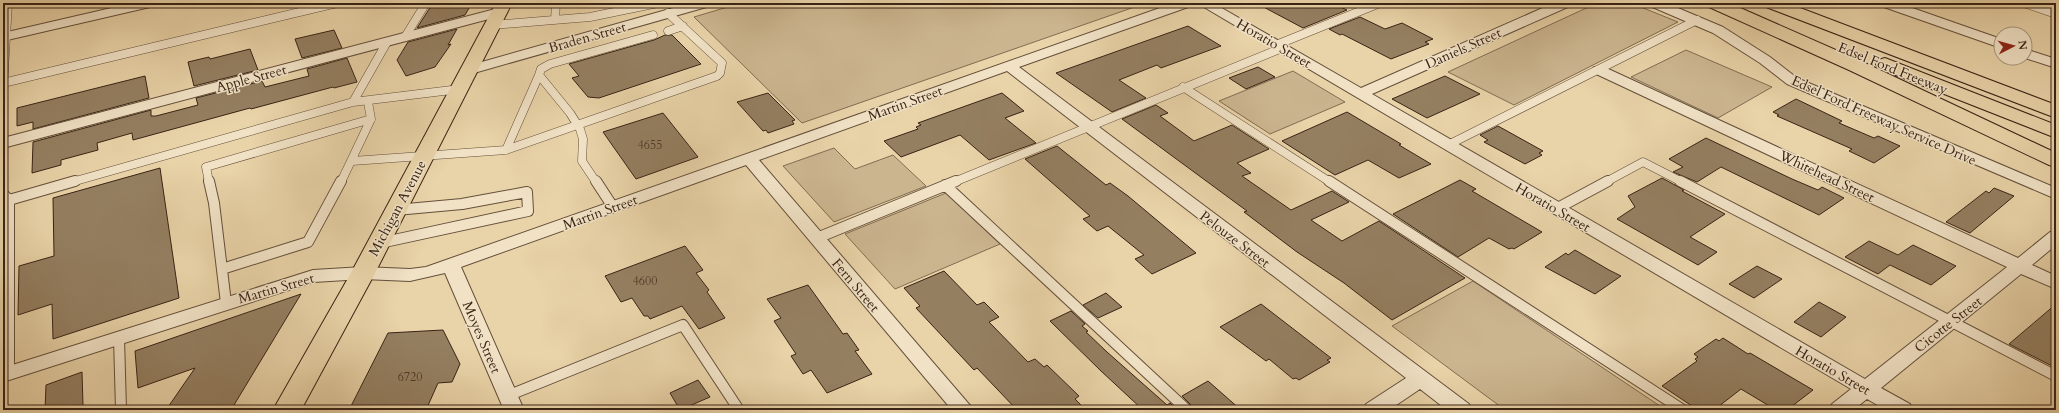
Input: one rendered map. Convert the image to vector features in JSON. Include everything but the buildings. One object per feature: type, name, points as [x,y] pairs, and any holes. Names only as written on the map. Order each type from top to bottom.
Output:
[{"type":"main road","points":[[1715,3],[1870,72],[2056,161]]},
{"type":"main road","name":"Edsel Ford Freeway","points":[[1730,3],[2056,132]]},
{"type":"main road","name":"Edsel Ford Freeway","points":[[1772,3],[2056,112]]},
{"type":"main road","name":"Michigan Avenue","points":[[287,410],[379,243],[498,13]]},
{"type":"main road","points":[[1832,26],[1928,55],[2056,103]]},
{"type":"street","points":[[5,36],[150,3]]},
{"type":"street","name":"Braden Street","points":[[469,70],[705,3]]},
{"type":"street","name":"Martin Street","points":[[6,374],[314,276],[363,273],[410,275],[429,272],[1186,3]]},
{"type":"street","name":"Horatio Street","points":[[1204,3],[1362,93],[1556,209],[1903,410]]},
{"type":"street","name":"Daniels Street","points":[[1362,93],[1565,3]]},
{"type":"street","name":"Edsel Ford Freeway Service Drive","points":[[1655,3],[1697,20],[1737,41],[1792,81],[2056,194]]},
{"type":"street","points":[[1886,3],[1993,41]]},
{"type":"street","name":"Apple Street","points":[[3,143],[498,13]]},
{"type":"street","points":[[2033,56],[2056,64]]},
{"type":"street","name":"Pelouze Street","points":[[1009,66],[1086,127],[1462,410]]},
{"type":"street","name":"Whitehead Street","points":[[1599,70],[2056,283]]},
{"type":"street","name":"Fern Street","points":[[749,159],[964,410]]},
{"type":"street","name":"Cicotte Street","points":[[1839,410],[1952,322],[2056,236]]},
{"type":"street","name":"Moyes Street","points":[[451,264],[511,403]]},
{"type":"street","points":[[1374,410],[1421,380]]},
{"type":"lane","points":[[3,87],[8,3]]},
{"type":"lane","points":[[3,83],[337,3]]},
{"type":"lane","points":[[405,37],[426,3]]},
{"type":"lane","points":[[554,20],[556,3]]},
{"type":"lane","points":[[498,13],[554,20],[590,17],[658,3]]},
{"type":"lane","points":[[816,238],[1183,87],[1380,3]]},
{"type":"lane","points":[[2024,3],[2056,14]]},
{"type":"lane","points":[[352,161],[506,150],[717,76],[720,73],[722,63],[668,13]]},
{"type":"lane","points":[[1448,145],[1697,20]]},
{"type":"lane","points":[[668,31],[683,26]]},
{"type":"lane","points":[[506,150],[541,69],[550,64],[653,35]]},
{"type":"lane","points":[[353,102],[387,42]]},
{"type":"lane","points":[[539,75],[578,125],[584,139],[580,156],[582,161],[613,207]]},
{"type":"lane","points":[[1183,87],[1684,410]]},
{"type":"lane","points":[[6,374],[6,197],[353,102],[368,102],[424,92],[460,89]]},
{"type":"lane","points":[[222,269],[308,242],[352,161],[371,119],[368,102]]},
{"type":"lane","points":[[226,303],[214,203],[206,167],[371,119]]},
{"type":"lane","points":[[1556,209],[1643,162],[2056,376]]},
{"type":"lane","points":[[945,185],[1187,410]]},
{"type":"lane","points":[[379,243],[528,211],[527,192],[486,202],[441,208],[396,210]]},
{"type":"lane","points":[[511,403],[683,325],[739,410]]},
{"type":"lane","points":[[119,338],[121,410]]},
{"type":"shaded area","points":[[741,3],[1146,3],[802,123],[694,17]]},
{"type":"shaded area","points":[[1597,3],[1631,3],[1678,22],[1514,105],[1448,72]]},
{"type":"shaded area","points":[[1686,50],[1772,87],[1718,118],[1631,77]]},
{"type":"shaded area","points":[[1293,71],[1345,102],[1270,134],[1219,101]]},
{"type":"shaded area","points":[[834,148],[855,169],[893,155],[926,186],[834,222],[783,166]]},
{"type":"shaded area","points":[[946,193],[1000,244],[895,289],[845,234]]},
{"type":"shaded area","points":[[1473,281],[1666,410],[1505,410],[1392,326]]}]
